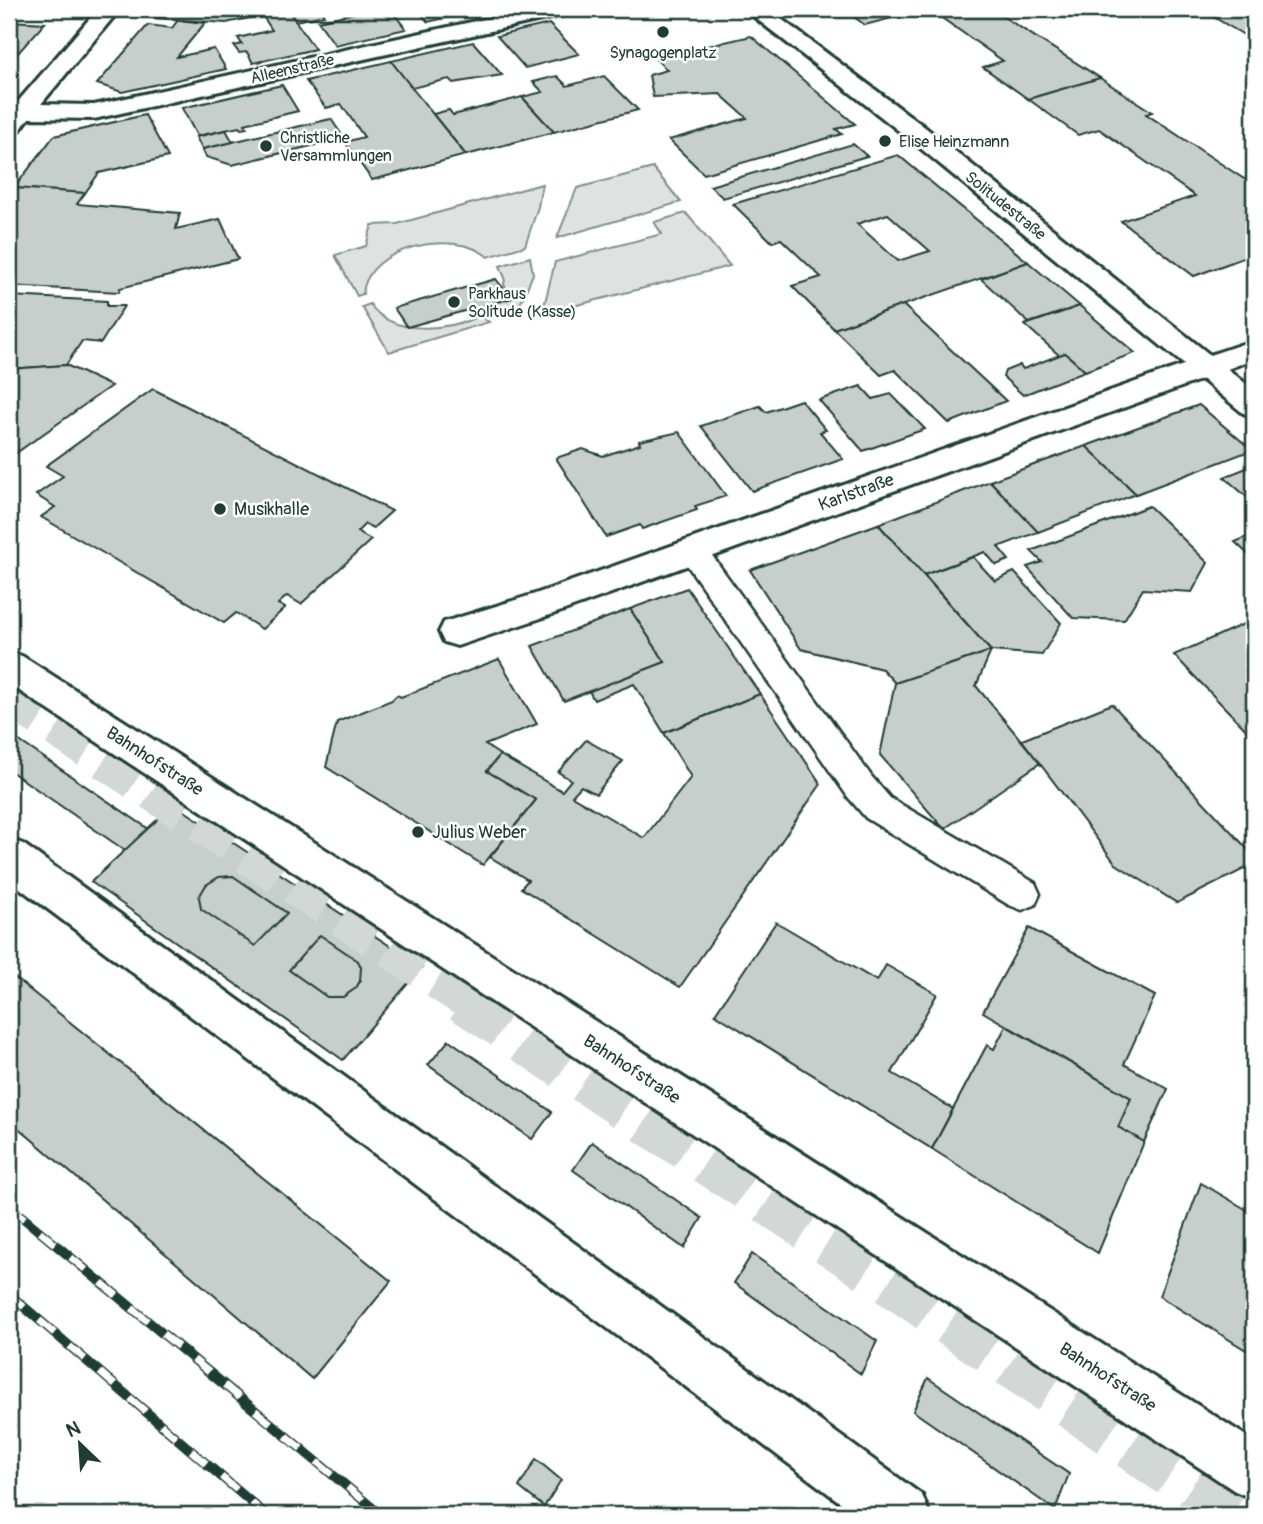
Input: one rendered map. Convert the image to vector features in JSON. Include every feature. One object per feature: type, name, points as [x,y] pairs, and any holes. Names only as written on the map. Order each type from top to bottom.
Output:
[{"type":"street","points":[[16,119],[109,9]]},
{"type":"street","name":"Alleenstraße","points":[[16,119],[94,112],[559,9]]},
{"type":"street","name":"Solitudestraße","points":[[755,9],[917,133],[1254,406]]},
{"type":"street","name":"Karlstraße","points":[[457,632],[693,551],[1254,349]]},
{"type":"street","name":"Bahnhofstraße","points":[[9,666],[1254,1472]]},
{"type":"street","points":[[9,857],[902,1515]]},
{"type":"lane","points":[[693,551],[852,776],[878,808],[1022,894]]},
{"type":"shaded area","points":[[653,168],[681,202],[557,238],[577,188]]},
{"type":"shaded area","points":[[542,184],[538,207],[525,246],[488,257],[474,249],[456,244],[435,243],[415,247],[396,253],[380,264],[368,277],[363,294],[357,296],[335,255],[366,246],[372,225],[397,224]]},
{"type":"shaded area","points":[[686,213],[730,266],[542,314],[555,262],[662,234],[654,222]]},
{"type":"shaded area","points":[[530,257],[533,274],[516,314],[503,318],[487,306],[513,298],[504,285],[505,278],[500,266]]},
{"type":"shaded area","points":[[370,304],[379,315],[406,326],[421,328],[452,325],[480,316],[489,322],[389,352],[362,307]]},
{"type":"building","points":[[159,9],[293,9],[226,23],[152,18]]},
{"type":"building","points":[[320,9],[324,15],[296,21],[288,10]]},
{"type":"building","points":[[351,9],[390,9],[406,29],[335,45],[318,21],[354,13]]},
{"type":"building","points":[[417,9],[485,9],[428,22]]},
{"type":"building","points":[[843,9],[927,9],[865,25]]},
{"type":"building","points":[[929,9],[991,9],[1100,78],[1028,99],[983,67],[1003,61]]},
{"type":"building","points":[[1200,9],[1254,9],[1254,32],[1244,35]]},
{"type":"building","points":[[288,10],[315,49],[253,63],[247,52],[239,53],[234,46],[242,44],[238,38],[272,30],[262,15]]},
{"type":"building","points":[[178,20],[205,23],[177,57],[214,49],[226,69],[122,92],[97,84],[148,25],[172,28]]},
{"type":"building","points":[[9,21],[45,23],[9,63]]},
{"type":"building","points":[[549,24],[579,54],[525,68],[497,36]]},
{"type":"building","points":[[751,36],[855,124],[836,129],[842,134],[704,174],[669,140],[747,118],[720,94],[653,97],[649,75],[667,70],[655,58]]},
{"type":"building","points":[[473,42],[502,75],[453,83],[449,79],[412,88],[391,61]]},
{"type":"building","points":[[391,61],[466,155],[372,180],[345,142],[364,137],[341,104],[326,108],[306,81]]},
{"type":"building","points":[[557,76],[567,86],[604,76],[638,110],[554,132],[522,97],[543,92],[533,82]]},
{"type":"building","points":[[1100,78],[1152,112],[1146,114],[1254,183],[1254,254],[1194,276],[1121,221],[1195,196],[1099,129],[1078,135],[1028,99]]},
{"type":"building","points":[[282,85],[298,111],[245,124],[247,128],[239,127],[197,136],[182,108]]},
{"type":"building","points":[[522,97],[554,132],[466,155],[433,114],[449,110],[453,115]]},
{"type":"building","points":[[145,115],[168,157],[99,173],[85,193],[14,188],[54,136]]},
{"type":"building","name":"Christliche Versammlungen","points":[[331,119],[344,138],[232,165],[206,157],[202,149]]},
{"type":"building","points":[[226,130],[233,142],[202,149],[196,137]]},
{"type":"building","points":[[853,144],[867,156],[723,198],[710,186]]},
{"type":"building","points":[[898,155],[1028,262],[834,329],[792,286],[821,277],[781,239],[772,242],[733,204]],"holes":[[[888,214],[930,251],[898,261],[857,224]]]},
{"type":"building","points":[[14,188],[85,193],[77,204],[180,213],[176,229],[220,219],[238,259],[120,288],[119,292],[9,286],[9,195]]},
{"type":"building","points":[[1028,262],[1080,306],[1029,323],[981,279]]},
{"type":"building","name":"Parkhaus Solitude (Kasse)","points":[[496,279],[511,298],[407,327],[394,308]]},
{"type":"building","points":[[9,296],[107,301],[107,306],[124,306],[101,343],[82,341],[66,365],[9,369]]},
{"type":"building","points":[[903,305],[1006,401],[949,423],[895,370],[881,375],[834,329]]},
{"type":"building","points":[[1080,306],[1135,353],[1085,371],[1065,353],[1060,356],[1025,325]]},
{"type":"building","points":[[1065,353],[1085,371],[1023,395],[1003,377],[1005,371],[1020,365],[1023,369]]},
{"type":"building","points":[[66,365],[111,386],[9,458],[9,369]]},
{"type":"building","points":[[861,386],[873,399],[891,394],[925,429],[863,451],[819,400]]},
{"type":"building","name":"Musikhalle","points":[[153,389],[392,511],[373,528],[365,524],[357,532],[371,540],[301,604],[287,596],[278,604],[285,608],[262,629],[236,613],[224,623],[41,517],[55,507],[36,495],[63,476],[46,466]]},
{"type":"building","points":[[801,400],[826,430],[820,432],[843,459],[752,491],[701,426],[760,406],[766,412]]},
{"type":"building","points":[[1199,405],[1252,450],[1136,494],[1086,446]]},
{"type":"building","points":[[679,432],[726,496],[695,506],[697,510],[642,529],[640,525],[606,537],[556,458],[583,449],[603,456],[640,444],[639,441]]},
{"type":"building","points":[[1086,446],[1136,494],[1038,532],[990,481]]},
{"type":"building","points":[[1254,465],[1254,503],[1224,477]]},
{"type":"building","points":[[990,481],[1038,532],[998,547],[1009,560],[996,565],[985,552],[924,575],[878,524]]},
{"type":"building","points":[[1149,506],[1208,563],[1192,592],[1143,589],[1124,620],[1073,618],[1027,567],[1042,562],[1031,551]]},
{"type":"building","points":[[878,524],[991,651],[895,683],[882,669],[801,649],[750,570]]},
{"type":"building","points":[[1254,534],[1254,560],[1235,542]]},
{"type":"building","points":[[973,557],[995,581],[1014,572],[1061,623],[1042,655],[991,651],[924,575]]},
{"type":"building","points":[[687,588],[760,694],[664,733],[634,684],[594,700],[589,691],[665,662],[630,609]]},
{"type":"building","points":[[630,609],[665,662],[564,701],[532,646]]},
{"type":"building","points":[[1246,623],[1254,631],[1254,738],[1174,655]]},
{"type":"building","points":[[991,651],[976,686],[1040,763],[944,829],[880,755],[895,683]]},
{"type":"building","points":[[499,659],[537,724],[485,745],[500,755],[487,771],[536,800],[483,865],[326,767],[337,722],[392,700],[397,695],[401,697]]},
{"type":"building","points":[[760,694],[821,784],[680,987],[521,888],[528,880],[490,857],[536,800],[487,771],[500,755],[562,791],[571,780],[558,772],[586,740],[623,761],[596,794],[581,786],[572,796],[644,838],[691,777],[664,733]]},
{"type":"building","points":[[1112,704],[1254,856],[1254,864],[1177,903],[1116,864],[1022,740]]},
{"type":"building","points":[[9,734],[153,832],[130,854],[9,770]]},
{"type":"building","points":[[174,804],[422,967],[343,1060],[91,882]]},
{"type":"building","points":[[233,876],[287,913],[255,946],[201,909],[199,897],[206,885],[219,877]]},
{"type":"building","points":[[776,922],[877,981],[886,965],[937,994],[892,1073],[953,1109],[932,1149],[715,1014]]},
{"type":"building","points":[[1029,928],[1155,996],[1124,1064],[1168,1089],[1144,1142],[1118,1127],[1131,1098],[983,1012]]},
{"type":"building","points":[[320,935],[358,961],[361,967],[360,981],[356,988],[343,997],[327,997],[289,970]]},
{"type":"building","points":[[9,973],[391,1281],[312,1379],[9,1120]]},
{"type":"building","points":[[1006,1026],[1131,1098],[1118,1127],[1144,1142],[1098,1253],[932,1149],[987,1045],[994,1049]]},
{"type":"building","points":[[449,1040],[552,1112],[532,1139],[428,1065]]},
{"type":"building","points":[[592,1142],[702,1218],[684,1248],[573,1170]]},
{"type":"building","points":[[1201,1183],[1254,1214],[1254,1355],[1159,1296]]},
{"type":"building","points":[[752,1254],[877,1341],[861,1374],[734,1283]]},
{"type":"building","points":[[928,1378],[1069,1474],[1055,1510],[913,1411]]},
{"type":"building","points":[[536,1459],[561,1480],[544,1507],[519,1487]]},
{"type":"tunnel","points":[[9,697],[467,1000]]},
{"type":"tunnel","points":[[464,998],[913,1296],[1233,1515]]},
{"type":"railway","points":[[9,1206],[381,1515]]},
{"type":"railway","points":[[9,1294],[266,1515]]},
{"type":"railway","points":[[9,1506],[19,1515]]},
{"type":"place","name":"Synagogenplatz","points":[[663,32]]},
{"type":"place","name":"Elise Heinzmann","points":[[885,141]]},
{"type":"place","name":"Christliche Versammlungen","points":[[266,146]]},
{"type":"place","name":"Parkhaus Solitude (Kasse)","points":[[454,302]]},
{"type":"place","name":"Musikhalle","points":[[220,509]]},
{"type":"place","name":"Julius Weber","points":[[418,832]]}]
